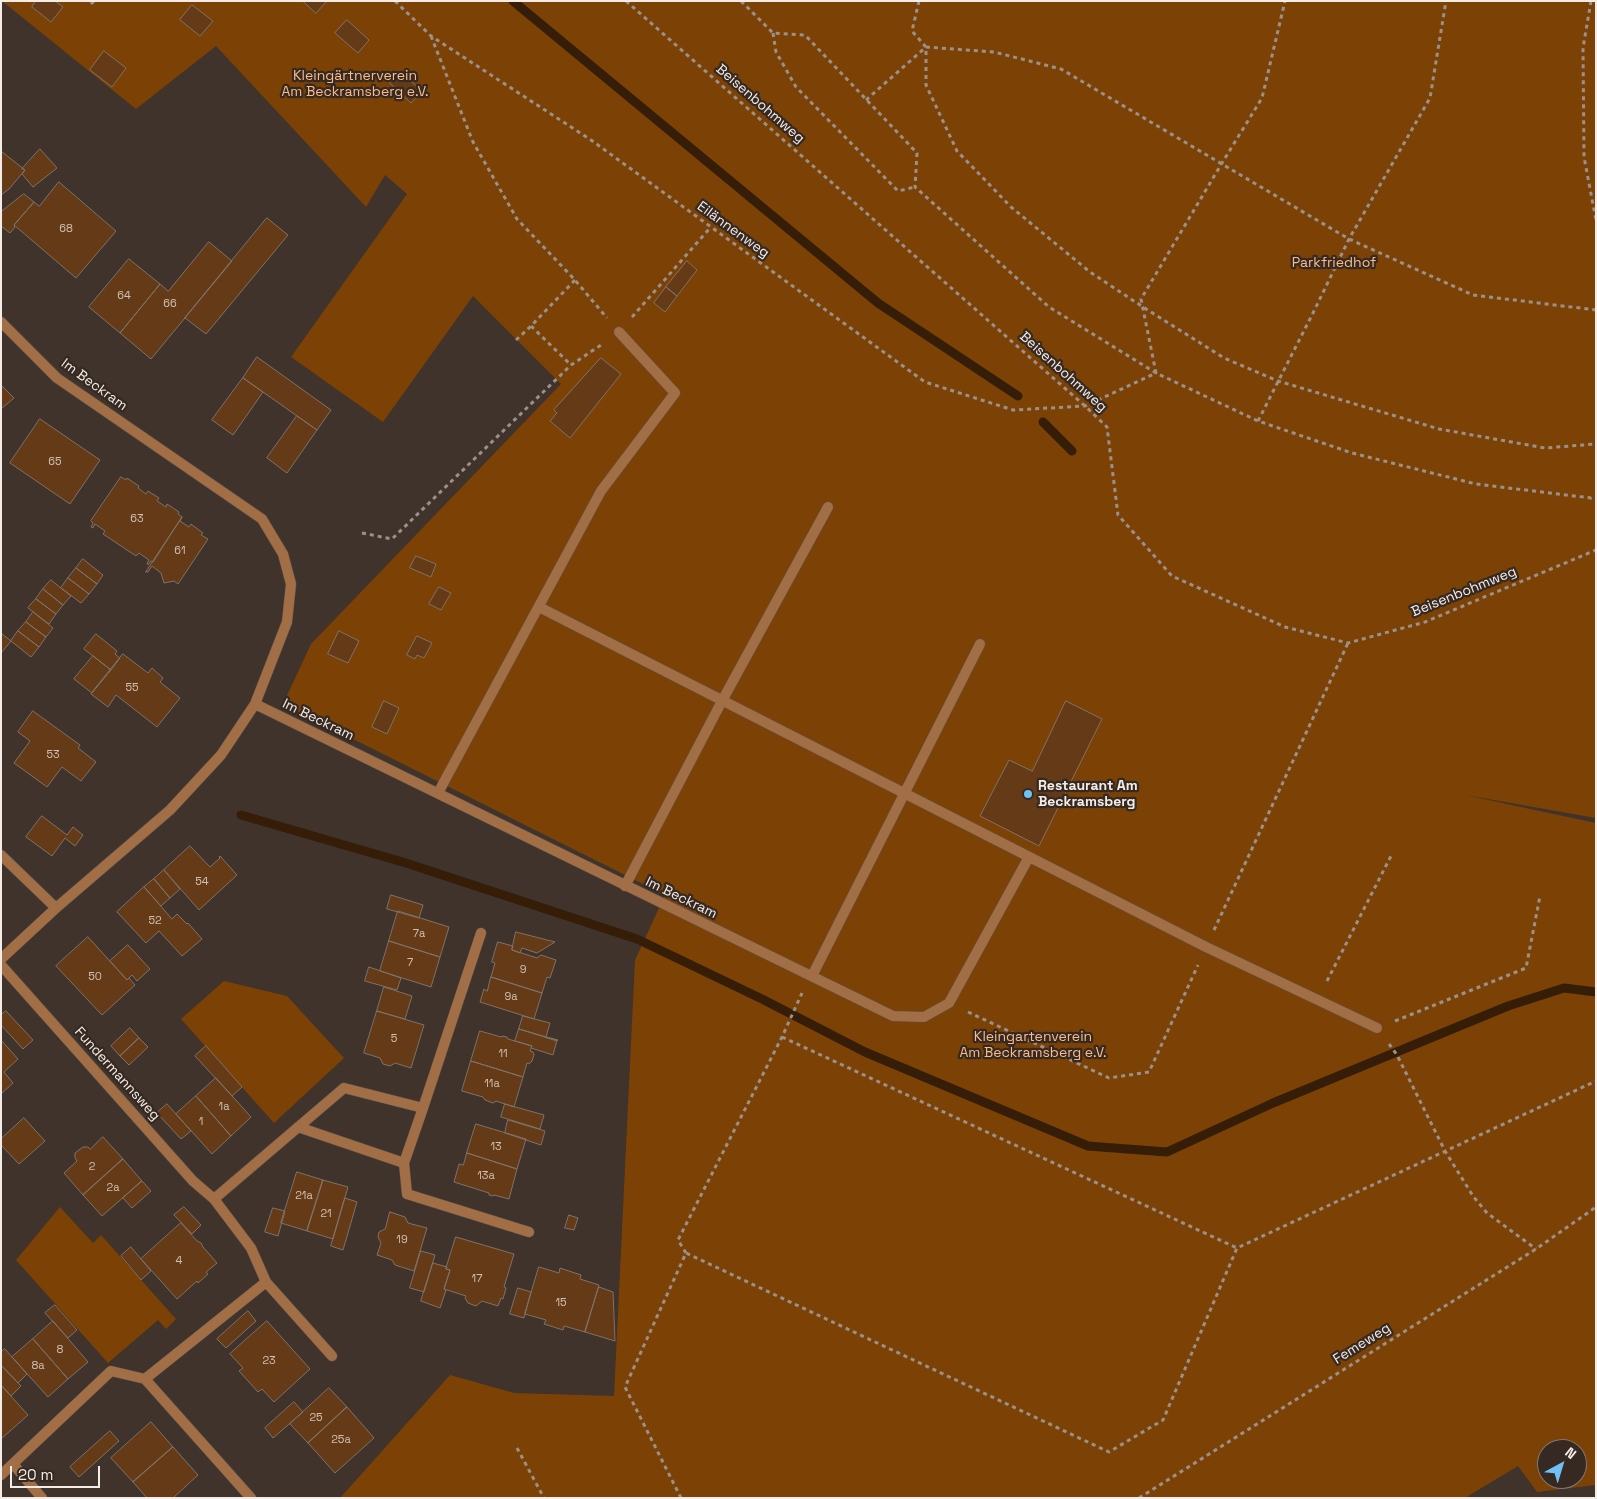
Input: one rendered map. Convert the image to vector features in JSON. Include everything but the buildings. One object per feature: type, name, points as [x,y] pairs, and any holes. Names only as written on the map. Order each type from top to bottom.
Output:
[{"type":"street","name":"Im Beckram","points":[[1,322],[57,378],[262,519],[283,554],[291,584],[287,622],[255,704],[222,755],[170,810],[56,908],[1,959]]},
{"type":"street","points":[[438,793],[601,491],[675,393],[619,332]]},
{"type":"street","points":[[625,886],[722,701],[828,507]]},
{"type":"street","points":[[540,607],[1206,947],[1377,1028]]},
{"type":"street","points":[[812,976],[980,644]]},
{"type":"street","name":"Im Beckram","points":[[255,704],[893,1016],[924,1017],[949,1003],[1029,857]]},
{"type":"street","points":[[1,855],[56,908]]},
{"type":"street","points":[[481,932],[404,1163],[407,1194],[529,1232]]},
{"type":"street","name":"Fundermannsweg","points":[[1,965],[193,1181],[214,1199],[251,1248],[266,1282],[332,1356]]},
{"type":"street","points":[[214,1199],[344,1088],[423,1108]]},
{"type":"street","points":[[298,1127],[404,1163]]},
{"type":"street","points":[[145,1380],[266,1282]]},
{"type":"street","points":[[1,1475],[112,1371],[145,1380],[250,1498]]},
{"type":"street","points":[[13,1464],[42,1498]]},
{"type":"path","name":"Eilännenweg","points":[[395,1],[431,36],[591,140],[925,382],[1012,410],[1085,406]]},
{"type":"path","name":"Beisenbohmweg","points":[[626,1],[1107,426],[1118,515],[1172,576],[1285,627],[1348,643],[1425,622],[1596,550]]},
{"type":"path","points":[[740,1],[773,33],[776,52],[796,87],[898,191],[915,186]]},
{"type":"path","points":[[919,1],[912,30],[926,47],[926,85],[957,151],[1011,207],[1090,272],[1143,307],[1224,358],[1278,381],[1439,429],[1545,448],[1596,444]]},
{"type":"path","points":[[1156,373],[1141,299],[1262,98],[1285,1]]},
{"type":"path","points":[[1258,421],[1349,239],[1430,98],[1446,1]]},
{"type":"path","points":[[1591,1],[1583,48],[1584,158],[1596,220]]},
{"type":"path","points":[[773,33],[805,35],[916,153],[915,186]]},
{"type":"path","points":[[431,36],[473,142],[517,219],[575,280],[619,332]]},
{"type":"path","points":[[866,100],[926,47],[994,52],[1061,69],[1349,239],[1474,295],[1596,310]]},
{"type":"path","points":[[915,186],[1050,306],[1156,373],[1258,421],[1352,453],[1476,484],[1591,498],[1596,496]]},
{"type":"path","points":[[362,533],[392,539],[572,366],[619,332],[710,228]]},
{"type":"path","points":[[516,340],[532,326],[575,280]]},
{"type":"path","points":[[532,326],[572,366]]},
{"type":"path","points":[[1085,406],[1156,373]]},
{"type":"path","points":[[1317,999],[1391,856]]},
{"type":"path","points":[[1377,1028],[1526,968],[1540,896]]},
{"type":"path","points":[[798,1001],[678,1240],[686,1253],[1109,1452],[1162,1420],[1237,1248],[1596,1081]]},
{"type":"path","points":[[782,1036],[1237,1248]]},
{"type":"path","points":[[1386,1040],[1398,1056],[1445,1151],[1473,1196],[1487,1213],[1536,1249]]},
{"type":"path","name":"Femeweg","points":[[1139,1498],[1536,1249],[1596,1207]]},
{"type":"path","points":[[681,1498],[625,1387],[686,1253]]},
{"type":"path","points":[[517,1448],[544,1498]]},
{"type":"green space","points":[[2,1],[1596,1],[1596,818],[1465,795],[1596,823],[1596,1485],[1587,1486],[1587,1439],[1537,1439],[1537,1489],[1562,1489],[1537,1492],[1518,1466],[1465,1498],[340,1498],[450,1375],[514,1393],[614,1396],[635,960],[665,895],[283,704],[311,644],[561,384],[473,296],[383,422],[291,357],[407,194],[385,175],[366,207],[216,46],[136,109]]},
{"type":"green space","points":[[224,981],[287,996],[344,1058],[274,1123],[181,1019]]},
{"type":"green space","points":[[60,1207],[93,1243],[101,1235],[176,1319],[166,1329],[158,1320],[108,1363],[16,1260]]},
{"type":"waterway","points":[[513,1],[878,303],[1018,396]]},
{"type":"waterway","points":[[1043,422],[1072,451]]},
{"type":"waterway","points":[[241,815],[406,863],[637,939],[762,999],[865,1052],[1088,1146],[1167,1152],[1273,1103],[1508,1006],[1564,988],[1596,992]]},
{"type":"place","name":"Restaurant Am Beckramsberg","points":[[1028,794]]},
{"type":"park label","name":"Kleingärtnerverein Am Beckramsberg e.V.","points":[[355,84]]},
{"type":"park label","name":"Parkfriedhof","points":[[1334,263]]},
{"type":"park label","name":"Kleingartenverein Am Beckramsberg e.V.","points":[[1033,1046]]}]
